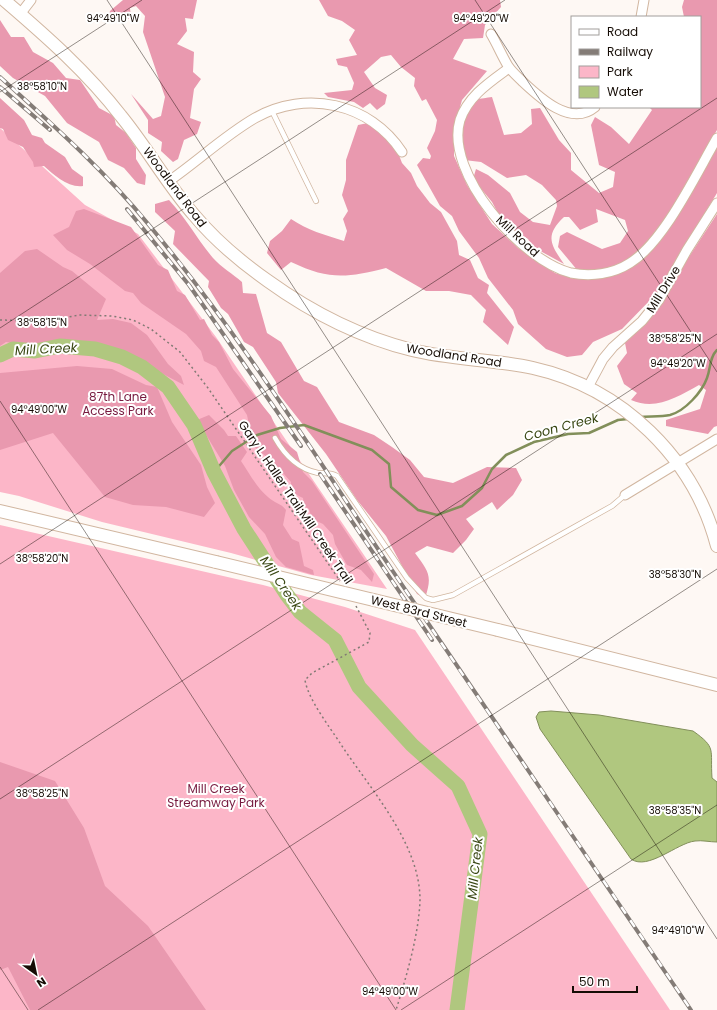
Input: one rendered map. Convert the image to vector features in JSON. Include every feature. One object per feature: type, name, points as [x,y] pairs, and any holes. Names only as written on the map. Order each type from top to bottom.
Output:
[{"type":"main road","name":"Woodland Road","points":[[8,1],[68,56],[92,82],[121,115],[187,206],[208,230],[245,264],[289,296],[333,320],[367,335],[412,350],[534,368],[588,387],[606,397],[633,416],[656,437],[678,464],[702,504],[710,522],[717,546]]},
{"type":"main road","name":"West 83rd Street","points":[[0,511],[717,683]]},
{"type":"street","points":[[20,13],[31,0]]},
{"type":"street","points":[[641,16],[644,0]]},
{"type":"street","points":[[491,34],[509,68],[539,97],[555,107],[575,113],[586,112],[593,108]]},
{"type":"street","name":"Mill Road","points":[[509,68],[478,92],[466,106],[460,120],[458,132],[460,159],[471,182],[486,205],[506,228],[537,256],[564,270],[587,275],[602,274],[616,270],[641,255],[668,222],[717,138]]},
{"type":"street","points":[[169,182],[232,133],[256,118],[272,111],[309,103],[340,107],[355,112],[384,129],[402,152]]},
{"type":"street","name":"Mill Drive","points":[[588,387],[604,359],[613,347],[642,321],[658,300],[687,250],[717,203]]},
{"type":"street","points":[[625,495],[717,439]]},
{"type":"lane","points":[[272,111],[316,201]]},
{"type":"lane","points":[[275,438],[285,454],[298,464],[308,470],[320,473],[331,473],[337,476],[407,578],[426,598],[433,600],[453,594],[612,506],[625,495]]},
{"type":"path","name":"Gary L. Haller Trail;Mill Creek Trail","points":[[0,320],[48,321],[79,315],[122,317],[142,324],[162,337],[186,360],[240,435],[343,586]]},
{"type":"path","points":[[354,605],[370,633],[369,642],[312,673],[305,680],[309,692],[399,832],[416,870],[420,900],[418,920],[396,1010]]},
{"type":"green space","points":[[123,0],[197,0],[193,19],[185,18],[187,31],[177,44],[194,52],[193,72],[201,79],[194,89],[190,118],[201,122],[197,134],[184,140],[178,159],[173,162],[161,151],[162,142],[148,133],[148,120],[131,94],[153,119],[161,116],[165,97],[143,32],[145,16],[136,6],[130,8],[131,18],[120,21],[108,18],[110,11]]},
{"type":"green space","points":[[319,0],[500,0],[501,7],[485,25],[483,38],[464,39],[453,59],[487,71],[462,100],[454,129],[454,156],[467,185],[492,224],[518,248],[555,273],[575,279],[607,277],[634,265],[717,147],[717,193],[656,294],[622,329],[593,342],[582,355],[567,357],[546,349],[518,324],[513,310],[488,278],[479,258],[459,231],[452,216],[440,206],[417,165],[423,158],[430,159],[431,156],[427,148],[435,131],[437,120],[426,99],[422,101],[414,86],[415,78],[401,67],[391,55],[381,57],[364,72],[375,88],[387,95],[385,104],[377,110],[370,103],[363,108],[354,102],[328,97],[324,93],[352,90],[354,83],[347,67],[338,65],[336,59],[357,55],[349,40],[355,30],[342,21],[328,16]]},
{"type":"green space","points":[[684,0],[717,0],[717,130],[658,232],[630,260],[595,272],[578,271],[558,247],[560,236],[567,232],[602,249],[620,243],[628,231],[625,220],[596,209],[598,222],[580,230],[569,217],[564,217],[554,230],[552,240],[553,246],[564,264],[533,247],[528,239],[514,230],[500,217],[492,202],[473,179],[476,169],[488,175],[510,193],[520,212],[533,222],[550,225],[557,206],[556,200],[542,185],[526,175],[507,178],[481,162],[464,160],[462,127],[466,111],[476,100],[492,97],[504,135],[521,133],[532,124],[531,109],[540,108],[559,140],[571,153],[571,170],[599,193],[613,187],[615,172],[599,165],[591,125],[595,117],[611,127],[629,144],[652,110],[650,108],[701,108],[701,16],[684,16],[682,7]]},
{"type":"green space","points":[[0,20],[11,37],[24,37],[33,52],[53,63],[66,78],[80,80],[99,108],[114,116],[116,125],[126,133],[136,148],[136,159],[146,175],[145,185],[137,183],[124,168],[108,160],[99,142],[67,123],[45,96],[13,78],[0,66]]},
{"type":"green space","points":[[0,98],[24,120],[32,135],[42,138],[45,143],[65,157],[72,169],[83,177],[83,186],[67,183],[44,166],[34,167],[33,162],[23,147],[8,140],[3,129],[0,128]]},
{"type":"green space","points":[[368,123],[383,133],[397,150],[402,163],[411,173],[417,186],[430,203],[441,212],[457,241],[459,255],[470,260],[478,278],[489,285],[487,293],[514,327],[508,345],[483,322],[486,310],[471,295],[449,291],[426,291],[386,268],[360,274],[338,276],[316,272],[291,262],[281,270],[267,253],[270,241],[282,231],[291,219],[310,229],[344,241],[347,231],[343,219],[348,211],[342,195],[346,180],[346,160],[358,125]]},
{"type":"green space","name":"87th Lane Access Park","points":[[0,128],[85,205],[138,234],[216,337],[387,589],[311,575],[231,553],[102,522],[19,496],[0,492]]},
{"type":"green space","points":[[169,200],[213,258],[242,282],[243,293],[256,294],[267,333],[281,342],[304,381],[317,387],[339,422],[374,435],[410,460],[424,477],[453,483],[487,467],[516,468],[522,480],[513,495],[497,510],[492,502],[466,519],[474,529],[466,540],[453,553],[427,546],[415,553],[426,569],[429,578],[425,598],[417,594],[386,536],[357,500],[326,454],[278,393],[276,382],[253,347],[244,342],[228,314],[221,308],[208,287],[209,281],[173,244],[175,231],[155,212],[155,204]]},
{"type":"green space","points":[[84,209],[131,227],[158,265],[168,270],[177,291],[185,295],[200,320],[204,319],[212,335],[219,342],[233,369],[271,416],[281,439],[297,452],[303,472],[312,481],[374,574],[372,582],[361,570],[347,565],[335,544],[333,535],[323,524],[312,519],[309,509],[304,506],[303,498],[295,494],[292,490],[291,482],[275,464],[251,444],[246,434],[249,425],[247,415],[216,367],[204,361],[201,351],[186,334],[141,303],[133,293],[125,291],[90,264],[67,250],[53,235],[69,227],[76,211]]},
{"type":"green space","points":[[717,214],[717,426],[714,427],[708,434],[666,426],[666,420],[700,409],[706,390],[699,385],[666,401],[649,404],[640,403],[631,400],[637,393],[624,384],[617,366],[627,353],[625,343],[650,316]]},
{"type":"green space","points":[[37,249],[63,267],[72,271],[106,299],[97,320],[113,319],[131,323],[147,335],[168,364],[181,376],[184,385],[138,361],[82,341],[54,341],[40,348],[6,342],[0,346],[0,273],[25,251]]},
{"type":"green space","points":[[77,366],[112,369],[146,385],[157,387],[172,422],[201,465],[207,487],[215,503],[204,517],[166,507],[133,505],[105,497],[53,433],[0,450],[0,373]]},
{"type":"green space","points":[[209,415],[228,436],[236,436],[247,452],[241,461],[253,480],[270,499],[286,510],[283,525],[292,539],[299,542],[304,566],[313,570],[314,575],[286,567],[276,557],[265,534],[249,517],[234,490],[225,466],[197,420]]},
{"type":"green space","name":"Mill Creek Streamway Park","points":[[0,525],[263,585],[345,607],[415,630],[670,1010],[0,1010]]},
{"type":"green space","points":[[0,762],[55,781],[84,828],[105,886],[148,926],[206,1010],[30,1010],[8,967],[0,970]]},
{"type":"water","points":[[551,711],[599,715],[693,731],[701,737],[706,741],[711,750],[712,778],[717,782],[717,842],[695,841],[680,846],[646,862],[638,862],[631,859],[540,729],[536,717],[539,712]]},
{"type":"waterway","name":"Mill Creek","points":[[0,355],[13,349],[35,351],[60,346],[95,349],[122,357],[142,367],[168,387],[194,425],[214,472],[244,529],[287,595],[300,612],[335,640],[359,687],[412,745],[458,786],[480,834],[457,1010]]},
{"type":"waterway","name":"Coon Creek","points":[[639,417],[670,415],[676,413],[687,405],[697,395],[705,383],[710,363],[714,353],[717,350]]},
{"type":"waterway","name":"Coon Creek","points":[[214,472],[232,451],[257,435],[280,428],[304,425],[372,450],[389,464],[391,487],[418,510],[437,515],[462,506],[482,488],[492,469],[506,455],[534,442],[568,434],[589,433],[618,420],[628,419]]},
{"type":"railway","points":[[0,77],[78,148],[132,205],[214,308],[275,394],[429,625],[691,1010]]},
{"type":"railway","points":[[0,87],[50,130]]},
{"type":"railway","points":[[127,209],[189,285],[301,446]]},
{"type":"railway","points":[[320,474],[432,640]]}]
